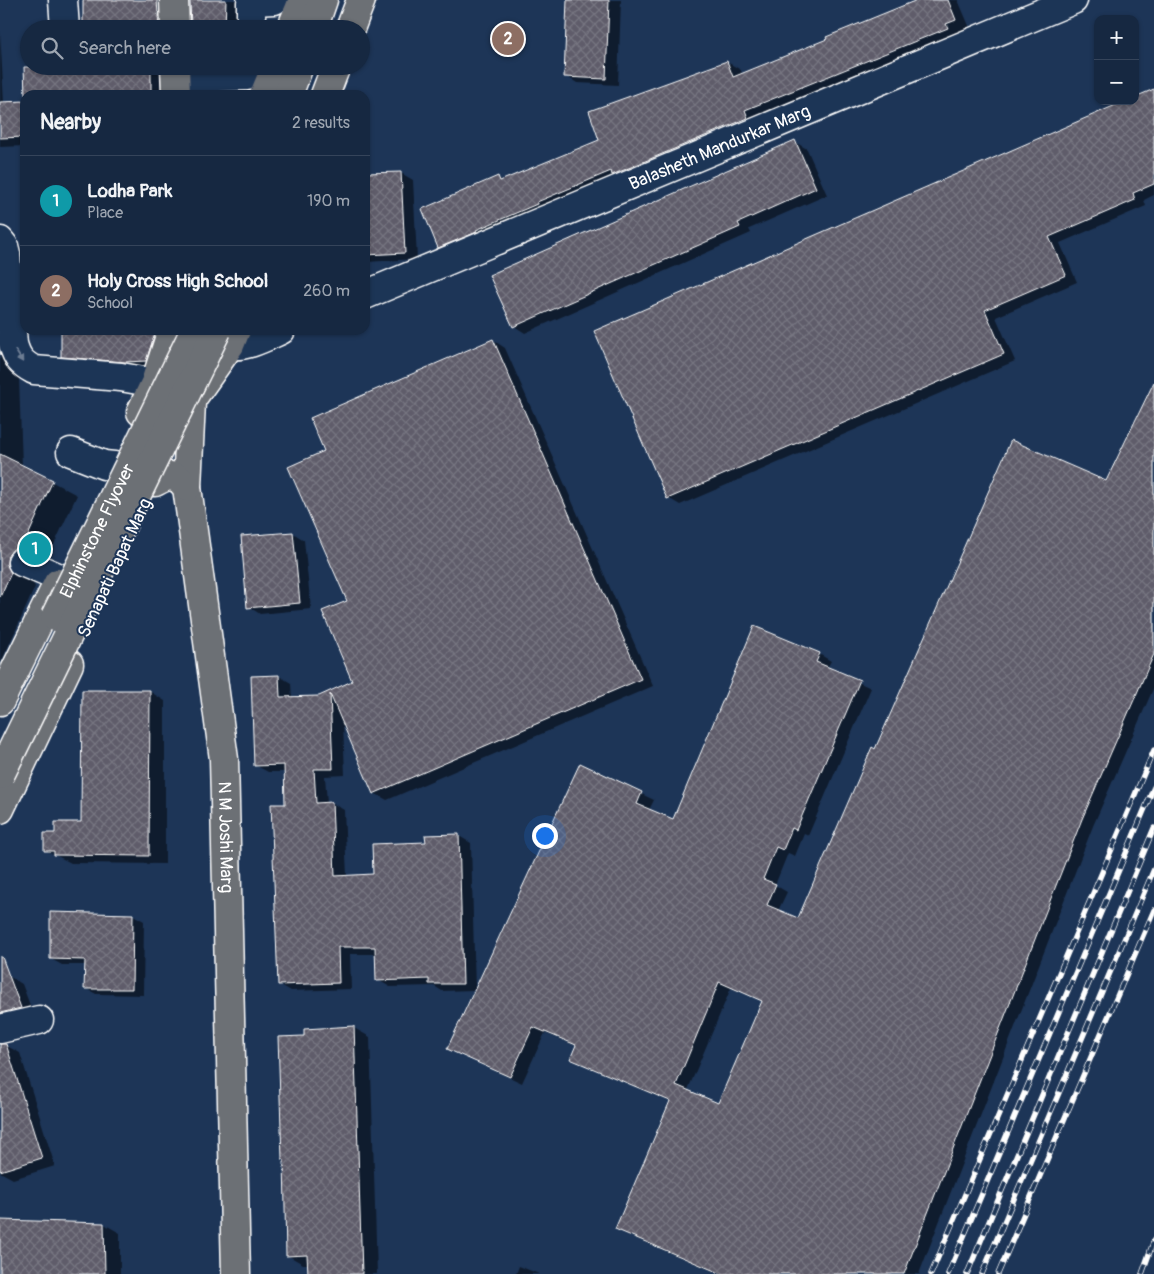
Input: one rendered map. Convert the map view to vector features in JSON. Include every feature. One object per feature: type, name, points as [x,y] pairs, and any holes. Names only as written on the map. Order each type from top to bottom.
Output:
[{"type":"main road","points":[[174,0],[174,20]]},
{"type":"main road","points":[[295,20],[303,0]]},
{"type":"main road","points":[[316,20],[323,0]]},
{"type":"main road","points":[[336,20],[344,0]]},
{"type":"main road","points":[[353,20],[361,0]]},
{"type":"main road","points":[[266,90],[272,75]]},
{"type":"main road","points":[[290,90],[296,75]]},
{"type":"main road","points":[[311,90],[316,75]]},
{"type":"main road","points":[[327,90],[333,75]]},
{"type":"main road","points":[[0,701],[155,382],[184,335]]},
{"type":"main road","name":"Elphinstone Flyover","points":[[0,731],[185,335]]},
{"type":"main road","name":"N M Joshi Marg","points":[[185,335],[190,402],[187,488],[224,759],[236,1274]]},
{"type":"main road","name":"Senapati Bapat Marg","points":[[0,809],[155,482],[190,402],[226,335]]},
{"type":"main road","name":"Elphinstone Flyover","points":[[0,774],[226,335]]},
{"type":"main road","points":[[114,466],[155,482],[166,476],[172,476],[178,478],[187,488]]},
{"type":"street","points":[[63,0],[64,20]]},
{"type":"street","points":[[250,20],[251,2],[274,0]]},
{"type":"street","name":"Balasheth Mandurkar Marg","points":[[370,293],[1038,6],[1073,0]]},
{"type":"street","points":[[180,80],[251,75]]},
{"type":"street","points":[[0,241],[4,246],[6,254],[13,344],[17,356],[25,365],[34,370],[121,377],[155,382],[190,402]]},
{"type":"street","points":[[229,335],[246,344],[268,335]]},
{"type":"street","points":[[71,452],[104,465],[114,466]]},
{"type":"street","points":[[19,568],[57,584]]},
{"type":"street","points":[[0,1029],[39,1020]]},
{"type":"building","points":[[83,0],[157,0],[158,20],[83,20]]},
{"type":"building","points":[[190,0],[226,0],[225,20],[191,20]]},
{"type":"building","points":[[567,0],[609,0],[606,79],[564,77]]},
{"type":"building","points":[[917,0],[948,0],[956,20],[946,24],[948,28],[745,110],[748,118],[612,175],[611,171],[537,202],[537,204],[476,230],[477,232],[438,248],[422,209],[498,176],[500,181],[599,140],[589,111],[727,61],[733,77]]},
{"type":"building","points":[[24,75],[151,75],[151,90],[25,90]]},
{"type":"building","points":[[1154,89],[1154,184],[1133,193],[1135,200],[1049,237],[1066,275],[985,310],[1004,354],[667,499],[594,331],[1116,105],[1139,105],[1139,95]]},
{"type":"building","points":[[20,101],[20,137],[0,138],[0,102]]},
{"type":"building","points":[[795,140],[816,188],[738,223],[740,227],[513,327],[489,275]]},
{"type":"building","points":[[401,172],[405,253],[370,255],[370,173]]},
{"type":"building","points":[[61,335],[154,335],[146,361],[125,362],[61,357]]},
{"type":"building","points":[[493,339],[641,679],[373,794],[330,694],[333,769],[314,769],[316,803],[332,802],[335,876],[373,874],[372,844],[426,842],[425,835],[459,834],[463,984],[429,984],[429,979],[376,981],[375,947],[338,947],[339,983],[278,985],[271,804],[285,804],[284,765],[254,766],[251,676],[279,675],[280,697],[319,696],[352,681],[322,611],[347,601],[288,467],[324,451],[310,418]]},
{"type":"building","points":[[1154,382],[1154,654],[1082,819],[904,1274],[722,1274],[615,1229],[670,1101],[570,1059],[576,1045],[533,1027],[510,1077],[447,1049],[580,763],[642,792],[637,804],[673,819],[754,626],[820,653],[816,662],[860,680],[796,830],[792,828],[783,850],[776,847],[763,879],[776,884],[767,905],[798,918],[872,747],[875,749],[1011,440],[1106,481]],"holes":[[[719,982],[762,1001],[718,1103],[676,1085]]]},
{"type":"building","points":[[0,454],[53,480],[23,547],[13,549],[8,556],[7,564],[11,573],[0,597]]},
{"type":"building","points":[[293,532],[300,603],[247,608],[241,536]]},
{"type":"building","points":[[82,690],[150,690],[149,856],[54,855],[54,851],[44,851],[44,833],[55,833],[55,822],[81,822]]},
{"type":"building","points":[[50,912],[133,914],[132,989],[84,989],[85,960],[50,959]]},
{"type":"building","points":[[0,957],[2,957],[21,1008],[0,1013]]},
{"type":"building","points":[[354,1026],[362,1274],[308,1274],[307,1255],[286,1256],[284,1159],[282,1159],[278,1037],[304,1036],[304,1029]]},
{"type":"building","points":[[0,1044],[6,1044],[42,1158],[0,1171]]},
{"type":"building","points":[[0,1220],[104,1223],[105,1274],[0,1274]]},
{"type":"railway","points":[[931,1274],[1154,750]]},
{"type":"railway","points":[[948,1274],[1154,787]]},
{"type":"railway","points":[[967,1274],[1154,828]]},
{"type":"railway","points":[[982,1274],[1154,869]]},
{"type":"railway","points":[[998,1274],[1154,910]]},
{"type":"railway","points":[[1142,1274],[1154,1240]]},
{"type":"place","name":"Holy Cross High School","points":[[508,39]]},
{"type":"place","name":"Lodha Park","points":[[35,549]]}]
